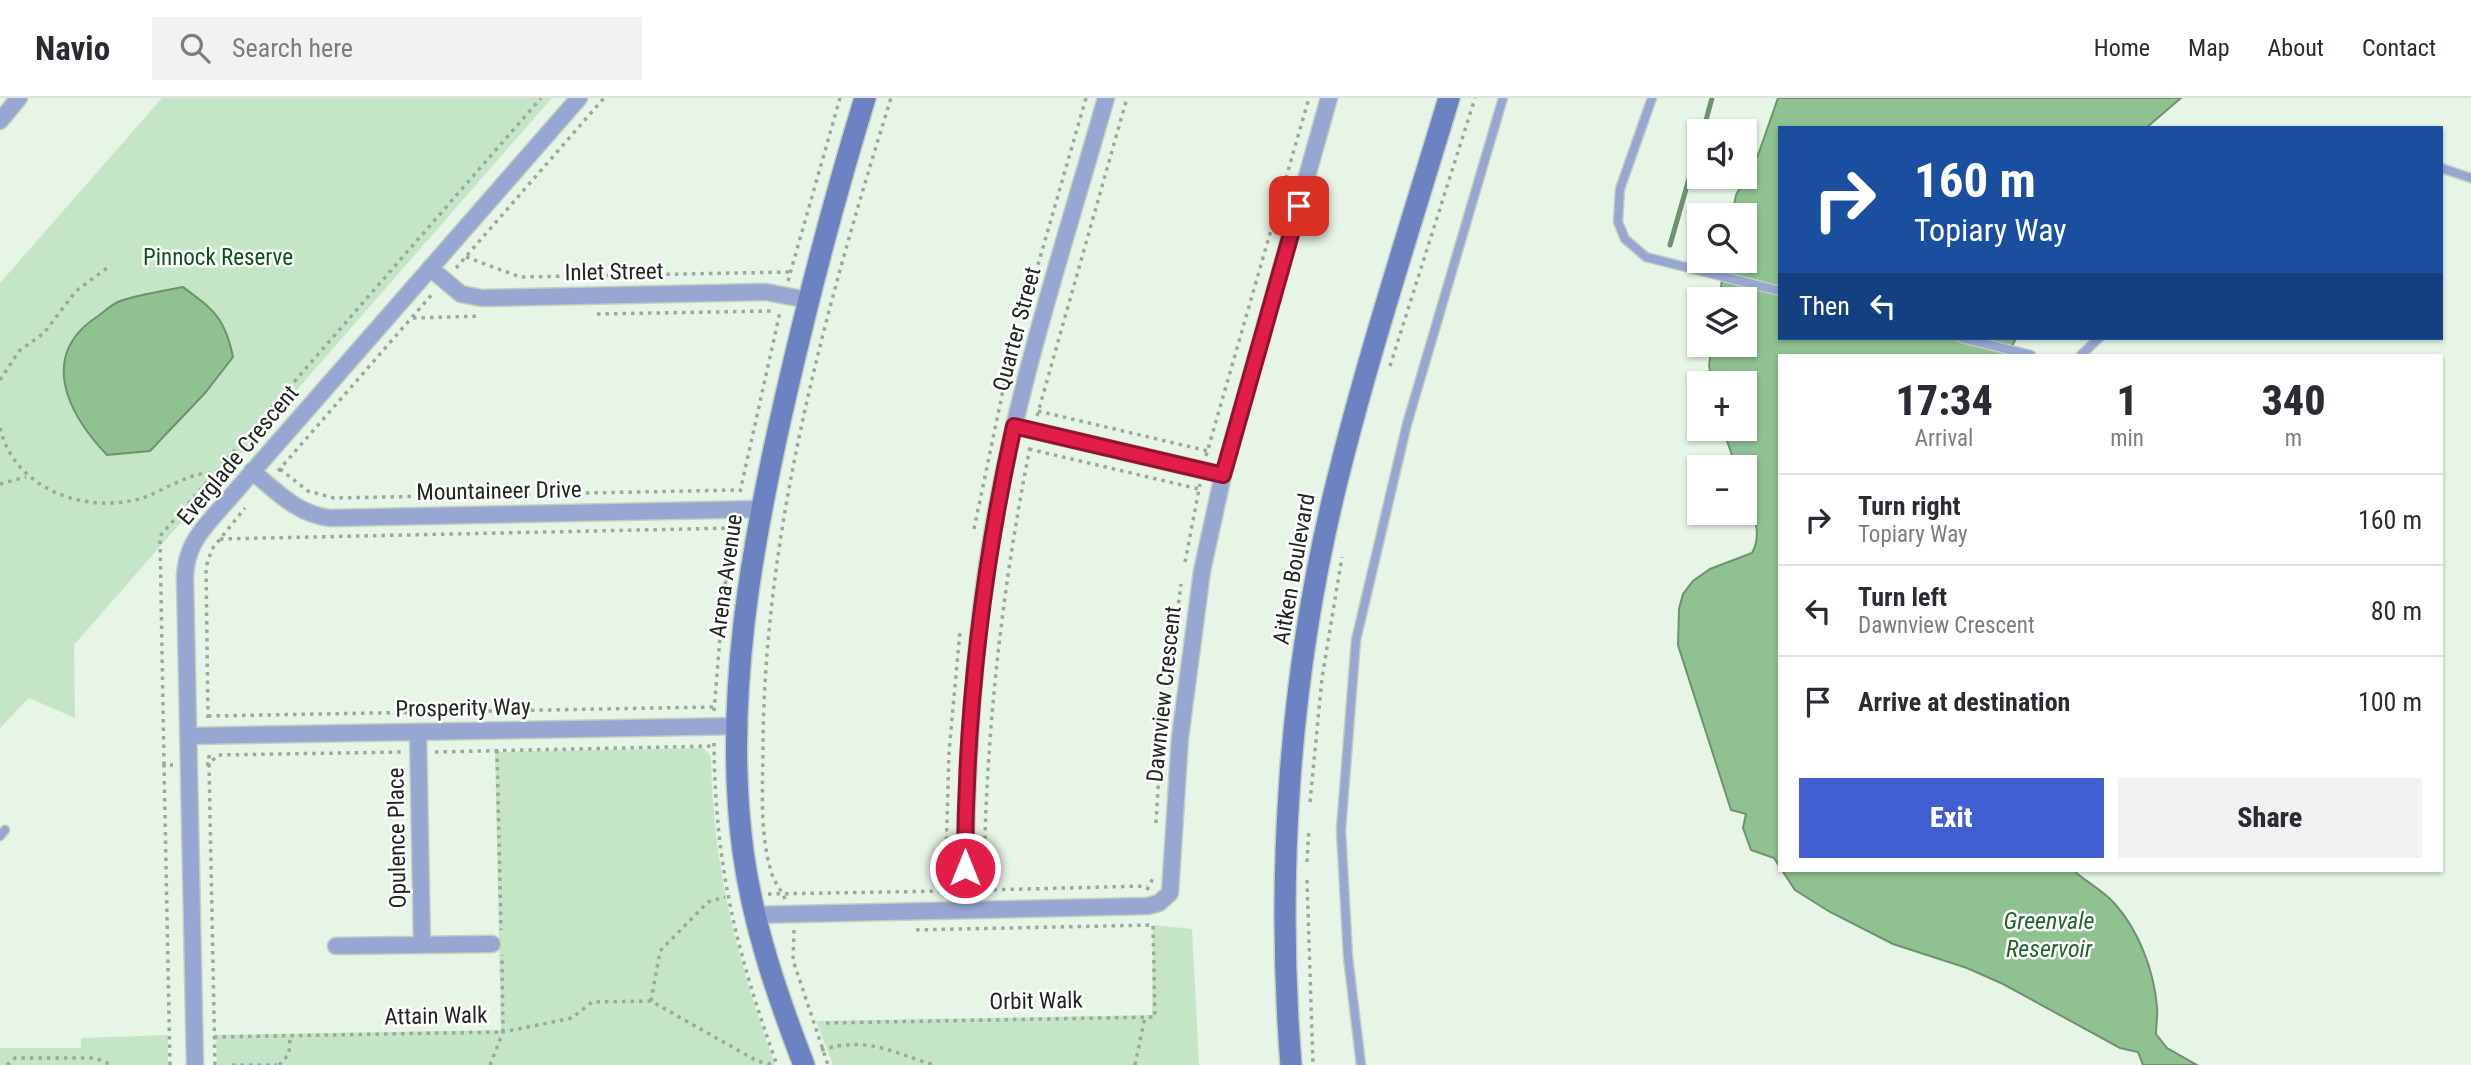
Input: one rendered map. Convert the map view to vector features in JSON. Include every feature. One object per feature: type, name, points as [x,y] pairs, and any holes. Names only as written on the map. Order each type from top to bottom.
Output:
[{"type":"main road","name":"Arena Avenue","points":[[804,1065],[782,1006],[752,904],[740,819],[739,736],[747,610],[762,509],[808,300],[865,98]]},
{"type":"main road","name":"Aitken Boulevard","points":[[1291,1065],[1285,947],[1287,830],[1298,700],[1317,577],[1333,499],[1369,365],[1449,98]]},
{"type":"street","points":[[0,121],[19,98]]},
{"type":"street","name":"Everglade Crescent","points":[[195,1065],[185,578],[188,554],[198,534],[238,487],[579,98]]},
{"type":"street","name":"Quarter Street","points":[[965,910],[966,794],[972,694],[992,536],[1014,426],[1045,305],[1107,98]]},
{"type":"street","name":"Dawnview Crescent","points":[[752,904],[791,913],[1148,906],[1159,903],[1170,892],[1179,751],[1202,571],[1223,475],[1329,98]]},
{"type":"street","name":"Inlet Street","points":[[430,268],[461,294],[482,298],[766,292],[808,300]]},
{"type":"street","points":[[1014,426],[1223,475]]},
{"type":"street","name":"Mountaineer Drive","points":[[252,471],[305,513],[330,518],[762,509]]},
{"type":"street","name":"Prosperity Way","points":[[189,736],[418,732],[739,736]]},
{"type":"street","name":"Opulence Place","points":[[418,732],[422,944]]},
{"type":"street","points":[[336,946],[498,945]]},
{"type":"lane","points":[[1361,1065],[1348,957],[1341,830],[1356,640],[1407,424],[1503,98]]},
{"type":"lane","points":[[1652,98],[1620,189],[1618,222],[1626,240],[1635,251],[1653,260],[1778,291]]},
{"type":"lane","points":[[2443,169],[2471,178]]},
{"type":"lane","points":[[1970,340],[2027,354]]},
{"type":"lane","points":[[2082,354],[2097,340]]},
{"type":"path","points":[[215,1065],[206,567],[219,539],[604,98]]},
{"type":"path","points":[[828,1065],[793,960],[791,913],[770,868],[764,815],[763,745],[770,623],[790,486],[845,254],[891,98]]},
{"type":"path","points":[[984,890],[991,704],[1007,573],[1033,430],[1127,98]]},
{"type":"path","points":[[466,257],[520,277],[790,272]]},
{"type":"path","points":[[0,380],[19,351],[44,333],[76,290],[107,268]]},
{"type":"path","points":[[1038,411],[1208,451]]},
{"type":"path","points":[[0,428],[11,458],[26,477],[71,497],[107,503],[138,499],[199,473],[216,472],[238,487]]},
{"type":"path","points":[[1030,449],[1199,489]]},
{"type":"path","points":[[280,469],[308,491],[334,498],[740,490]]},
{"type":"path","points":[[0,484],[26,477]]},
{"type":"path","points":[[219,539],[733,528]]},
{"type":"path","points":[[208,716],[714,706]]},
{"type":"path","points":[[170,1065],[164,765],[209,764],[218,755],[497,750],[739,736],[763,745]]},
{"type":"path","name":"Attain Walk","points":[[214,1037],[503,1032],[498,945],[497,750]]},
{"type":"path","points":[[650,1001],[656,984],[658,955],[712,899],[752,904],[783,894]]},
{"type":"path","points":[[1135,1065],[1145,1017],[1155,1017],[1153,925]]},
{"type":"path","points":[[489,1065],[503,1032],[572,1018],[592,1002],[650,1001],[757,1061],[775,1065]]},
{"type":"path","name":"Orbit Walk","points":[[826,1023],[1145,1017]]},
{"type":"path","points":[[232,1065],[278,1065],[289,1054],[290,1037]]},
{"type":"path","points":[[822,1050],[844,1044],[872,1044],[931,1065]]},
{"type":"path","points":[[7,1065],[15,1058],[95,1058],[112,1065]]},
{"type":"green space","name":"Pinnock Reserve","points":[[162,98],[552,98],[74,645],[75,718],[29,698],[0,728],[0,283]]},
{"type":"green space","points":[[703,748],[711,756],[716,837],[730,913],[749,988],[775,1065],[217,1065],[216,1035],[501,1030],[495,752]]},
{"type":"green space","points":[[1153,925],[1192,929],[1199,1065],[833,1065],[816,1021],[1152,1015]]},
{"type":"green space","points":[[168,1035],[168,1065],[0,1065],[0,1048],[81,1048],[81,1038]]},
{"type":"water","points":[[1778,98],[2181,98],[2148,126],[1778,126],[1778,340],[2015,340],[2008,354],[1778,354],[1778,864],[1774,858],[1751,850],[1743,828],[1746,814],[1731,810],[1678,645],[1679,609],[1683,594],[1693,581],[1710,569],[1752,553],[1757,537],[1757,455],[1732,455],[1727,441],[1757,441],[1757,371],[1710,371],[1709,365],[1710,357],[1757,357],[1757,287],[1721,287],[1723,273],[1757,273],[1757,203],[1734,203],[1739,189],[1757,189],[1757,157]]},
{"type":"water","points":[[183,287],[217,316],[226,333],[233,357],[205,393],[150,451],[107,455],[80,421],[71,403],[65,384],[64,366],[68,348],[80,331],[117,302]]},
{"type":"water","name":"Greenvale Reservoir","points":[[1783,872],[2076,872],[2111,899],[2138,939],[2153,980],[2157,1010],[2156,1034],[2167,1048],[2197,1065],[2143,1065],[2138,1052],[2120,1048],[2003,984],[1967,968],[1893,944],[1830,912],[1795,890]]},
{"type":"waterway","points":[[1706,119],[1712,98]]},
{"type":"waterway","points":[[1670,245],[1687,186]]},
{"type":"route","points":[[965,868],[972,694],[992,536],[1014,426],[1223,475],[1299,206]]}]
